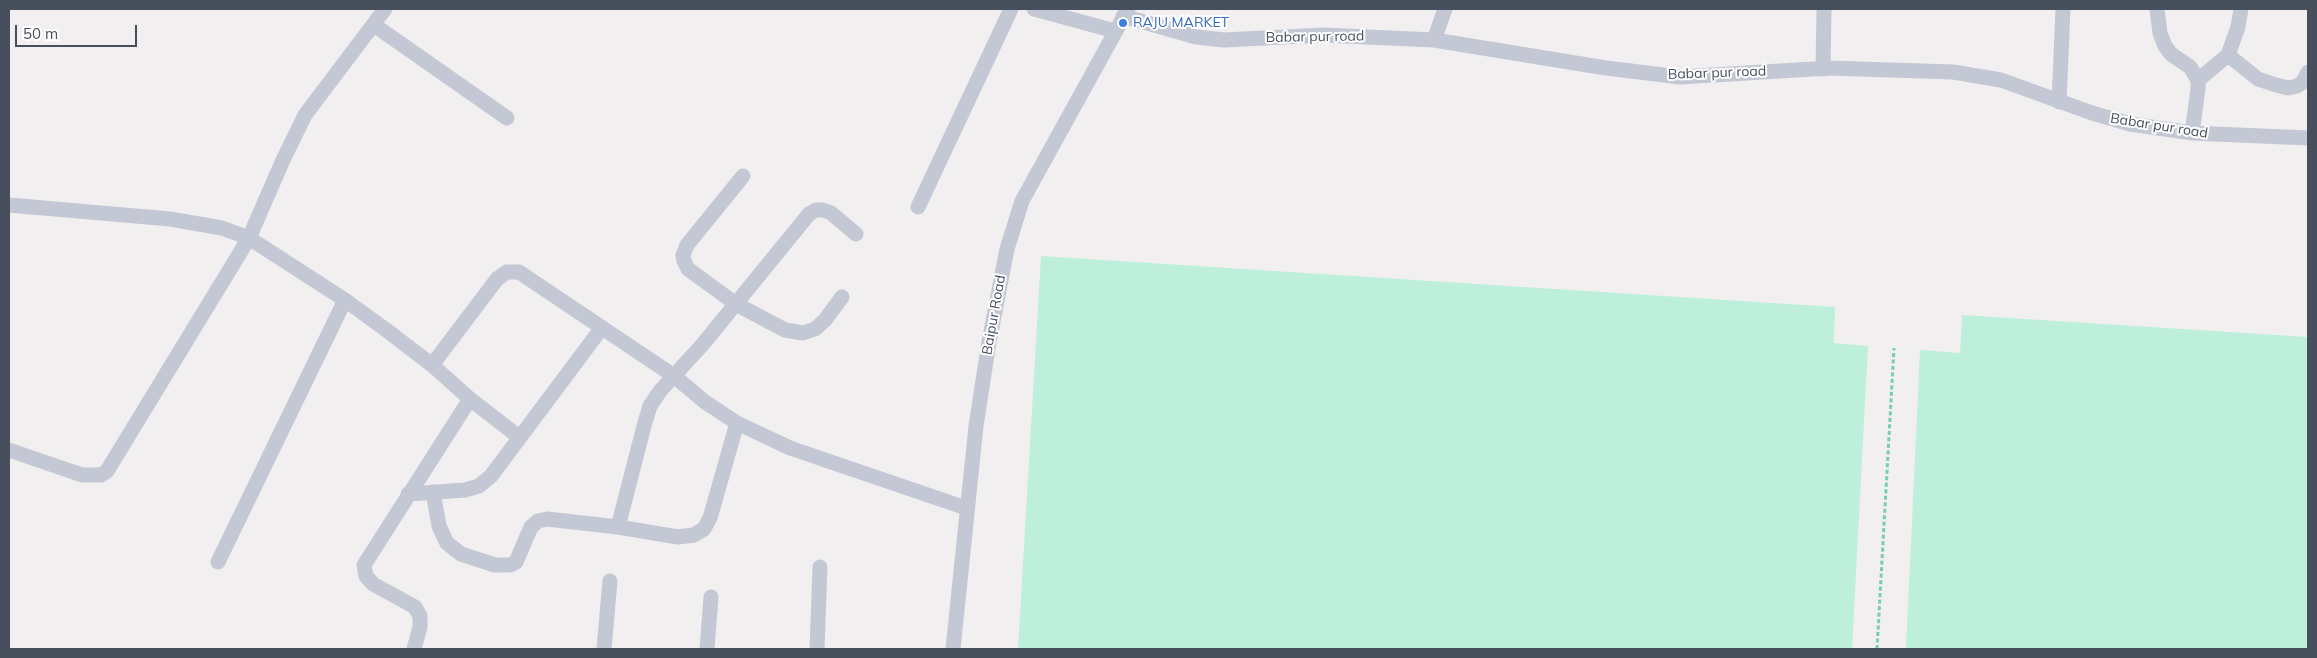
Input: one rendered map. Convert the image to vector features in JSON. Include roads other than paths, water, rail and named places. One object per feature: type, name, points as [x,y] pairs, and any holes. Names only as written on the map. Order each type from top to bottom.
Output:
[{"type":"street","points":[[9,450],[82,475],[101,475],[107,471],[249,238],[305,115],[385,9]]},
{"type":"street","points":[[918,207],[1011,9]]},
{"type":"street","points":[[1034,9],[1115,31]]},
{"type":"street","points":[[1434,40],[1445,9]]},
{"type":"street","points":[[1822,69],[1824,9]]},
{"type":"street","points":[[2059,102],[2063,9]]},
{"type":"street","points":[[2157,9],[2160,33],[2164,46],[2171,54],[2190,67],[2198,80],[2192,133]]},
{"type":"street","points":[[2198,80],[2228,55],[2235,40],[2241,9]]},
{"type":"street","name":"Baipur Road","points":[[954,649],[966,508],[988,342],[1012,233],[1022,201],[1125,12]]},
{"type":"street","name":"Babar pur road","points":[[1125,12],[1196,37],[1224,40],[1323,35],[1434,40],[1606,68],[1680,77],[1822,69],[1953,72],[2001,80],[2110,119],[2192,133],[2308,138]]},
{"type":"street","points":[[374,24],[507,118]]},
{"type":"street","points":[[2228,55],[2258,79],[2288,88],[2303,82],[2308,72]]},
{"type":"street","points":[[744,176],[687,246],[683,254],[688,269],[736,304],[785,330],[802,333],[815,329],[825,320],[842,298]]},
{"type":"street","points":[[9,205],[170,219],[222,228],[249,238],[345,300],[432,365],[470,399],[519,437]]},
{"type":"street","points":[[618,526],[650,406],[674,376],[736,304],[809,214],[816,210],[831,213],[856,234]]},
{"type":"street","points":[[432,365],[497,279],[507,272],[518,272],[527,276],[601,329],[674,376],[705,402],[737,423],[790,448],[966,508]]},
{"type":"street","points":[[218,562],[345,300]]},
{"type":"street","points":[[408,494],[465,490],[479,486],[491,476],[601,329]]},
{"type":"street","points":[[414,649],[420,627],[420,616],[415,607],[373,584],[366,576],[364,570],[367,561],[408,494],[470,399]]},
{"type":"street","points":[[433,492],[439,526],[448,543],[461,554],[495,565],[510,565],[516,562],[531,527],[538,521],[558,519],[618,526],[678,537],[694,535],[704,529],[710,518],[737,423]]},
{"type":"street","points":[[817,649],[820,567]]},
{"type":"street","points":[[604,649],[610,581]]},
{"type":"street","points":[[708,649],[711,597]]},
{"type":"place","name":"RAJU MARKET","points":[[1123,23]]}]
